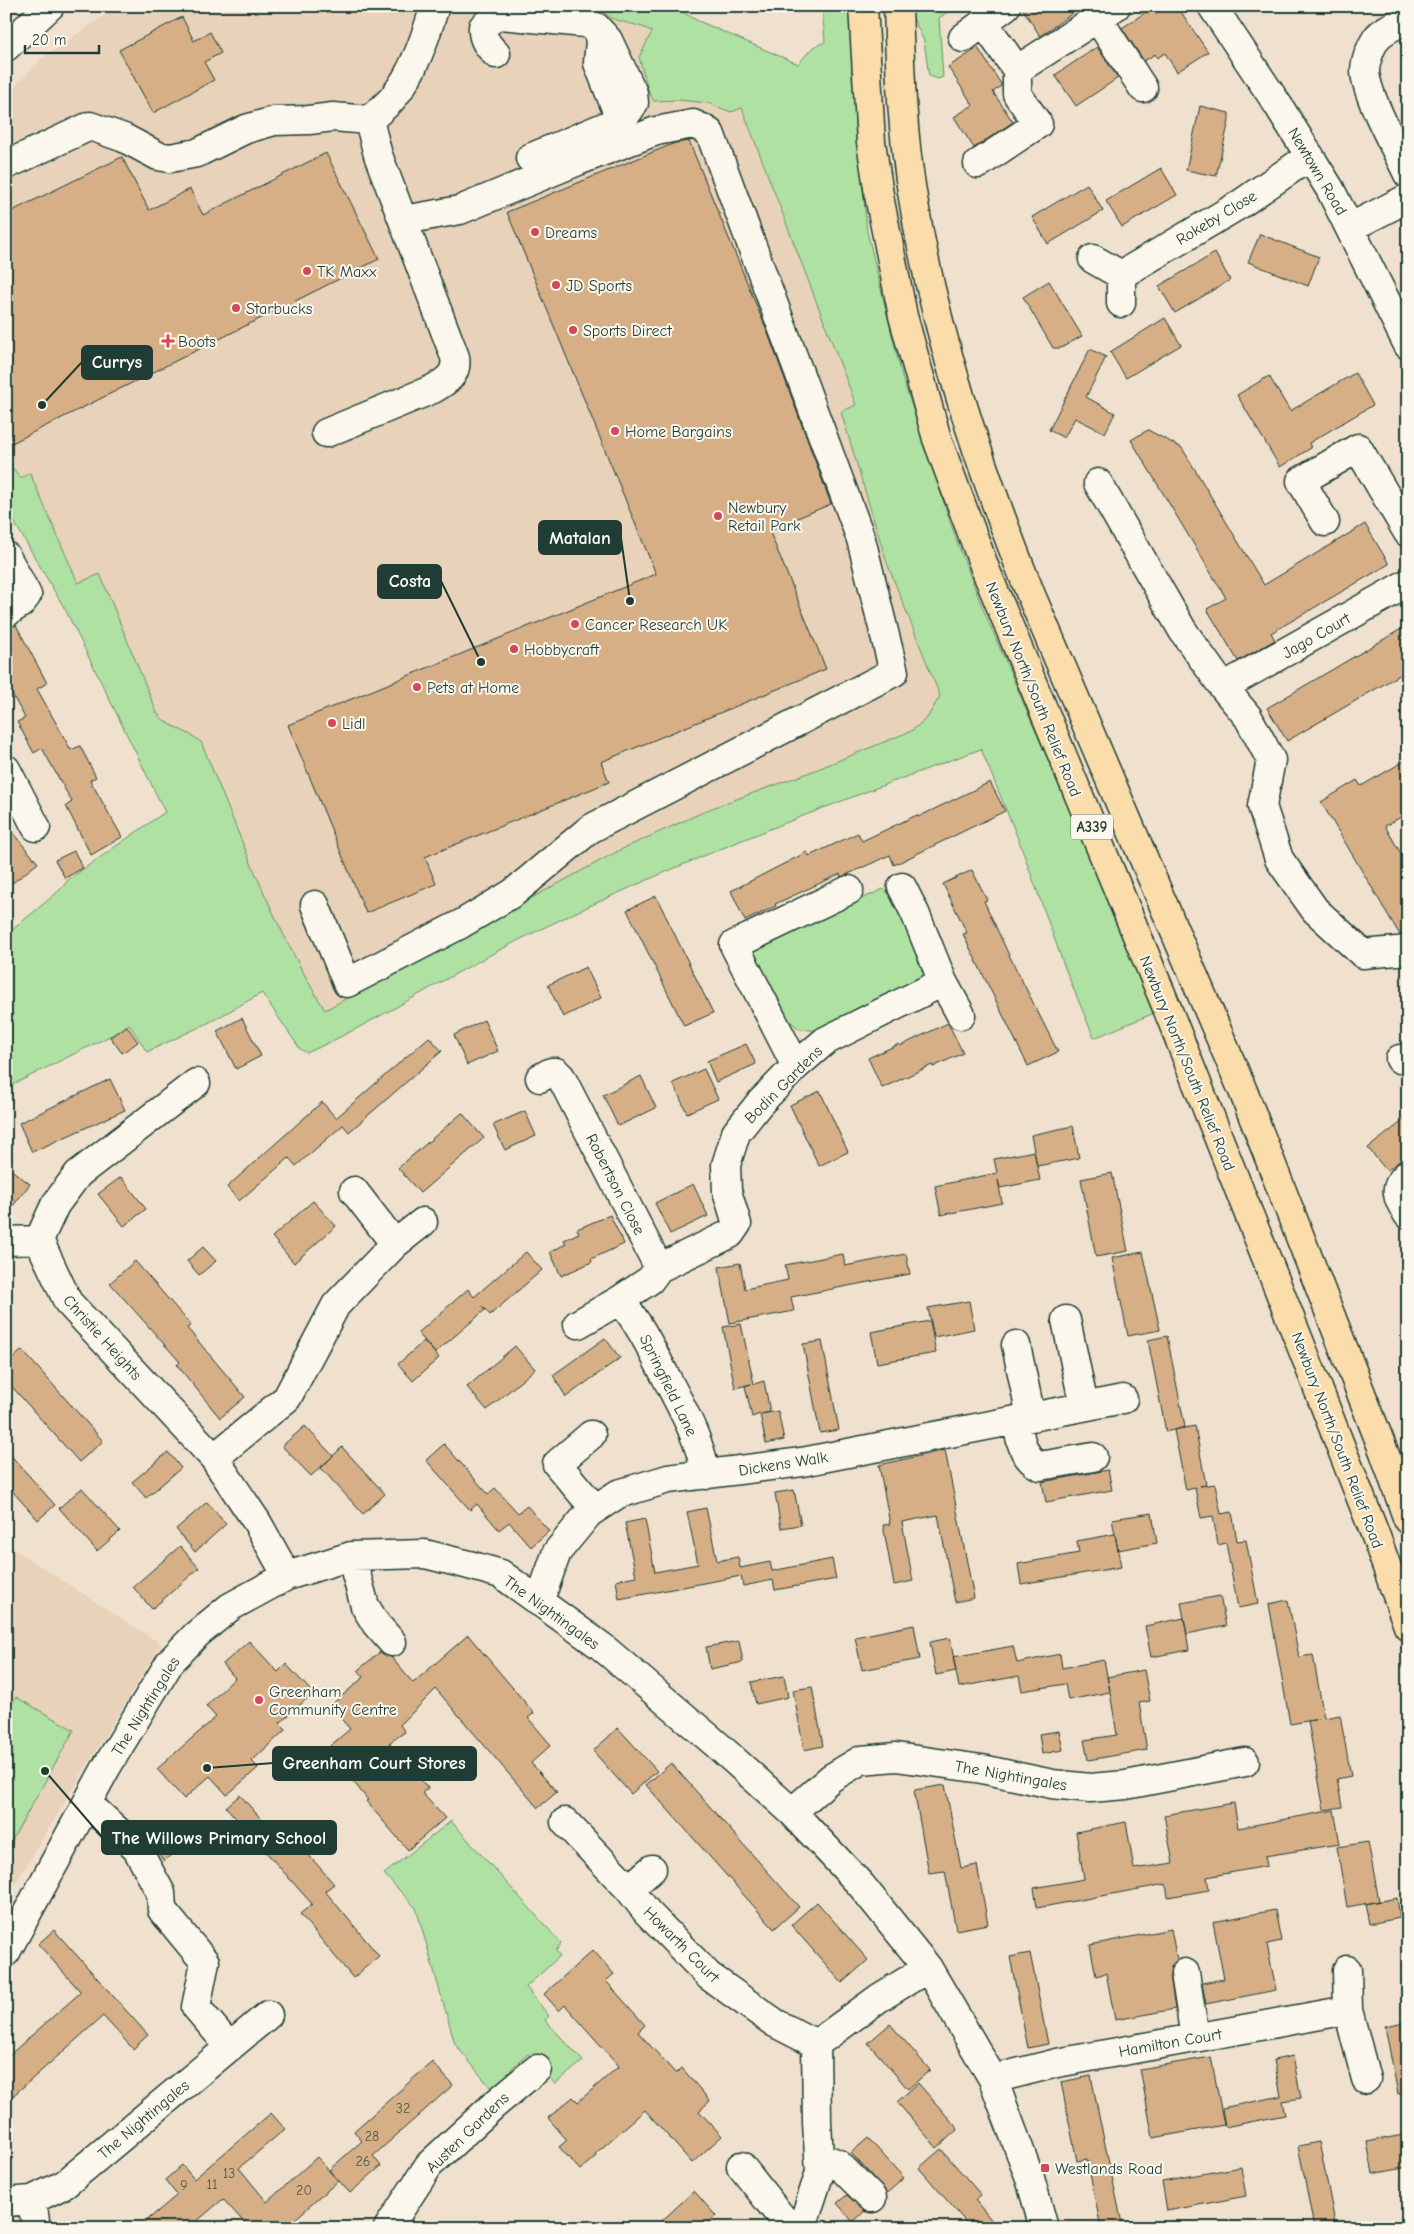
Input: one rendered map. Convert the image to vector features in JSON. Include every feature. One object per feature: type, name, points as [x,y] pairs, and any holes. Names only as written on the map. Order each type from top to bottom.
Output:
[{"type":"highway","name":"Newbury North/South Relief Road","points":[[864,6],[871,142],[880,201],[900,307],[936,438],[986,571],[1161,994],[1304,1353],[1375,1534],[1408,1626]]},
{"type":"highway","name":"Newbury North/South Relief Road","points":[[898,6],[900,76],[913,198],[935,300],[966,418],[1006,532],[1031,595],[1243,1091],[1384,1452],[1408,1520]]},
{"type":"street","points":[[6,47],[50,6]]},
{"type":"street","points":[[6,165],[90,126],[124,138],[158,156],[170,158],[197,153],[246,129],[274,121],[333,117],[369,120],[392,99],[407,75],[424,40],[435,6]]},
{"type":"street","points":[[978,164],[1038,124],[1017,94],[1017,70],[979,32],[1006,6]]},
{"type":"street","name":"Newtown Road","points":[[1212,6],[1310,156],[1351,227],[1408,345]]},
{"type":"street","points":[[1017,70],[1097,14],[1142,88]]},
{"type":"street","points":[[404,220],[460,210],[532,162],[610,124],[626,115],[631,109],[634,98],[614,50],[596,27],[585,22],[500,15],[482,27],[483,38],[496,54]]},
{"type":"street","points":[[1408,19],[1386,30],[1376,39],[1370,50],[1365,70],[1373,98],[1408,174]]},
{"type":"street","points":[[326,433],[433,389],[449,378],[454,372],[456,365],[455,357],[378,155],[369,120]]},
{"type":"street","points":[[315,905],[347,983],[461,924],[514,893],[590,829],[894,672],[861,539],[710,133],[693,124],[656,131],[532,162]]},
{"type":"street","name":"Rokeby Close","points":[[1121,275],[1239,205],[1310,156]]},
{"type":"street","points":[[1351,227],[1408,198]]},
{"type":"street","points":[[1093,259],[1121,275],[1121,303]]},
{"type":"street","points":[[1326,522],[1302,481],[1358,448],[1408,533]]},
{"type":"street","points":[[1098,483],[1183,631],[1223,687],[1248,717],[1271,760],[1262,806],[1280,858],[1316,910],[1363,954],[1408,950]]},
{"type":"street","points":[[6,556],[27,595],[21,603],[6,613]]},
{"type":"street","name":"Jago Court","points":[[1223,687],[1408,583]]},
{"type":"street","points":[[6,769],[36,827]]},
{"type":"street","points":[[902,887],[944,982],[961,1015]]},
{"type":"street","points":[[796,1066],[734,944],[849,890]]},
{"type":"street","name":"Bodin Gardens","points":[[659,1268],[730,1234],[737,1224],[728,1191],[726,1164],[736,1132],[759,1104],[796,1066],[825,1041],[944,982]]},
{"type":"street","name":"Robertson Close","points":[[540,1078],[551,1072],[556,1072],[561,1077],[659,1268]]},
{"type":"street","points":[[6,1241],[39,1240],[55,1206],[78,1174],[196,1082]]},
{"type":"street","points":[[1408,1174],[1399,1182],[1397,1190],[1399,1200],[1408,1216]]},
{"type":"street","points":[[354,1191],[395,1244]]},
{"type":"street","points":[[214,1458],[287,1398],[336,1305],[395,1244],[423,1222]]},
{"type":"street","name":"Christie Heights","points":[[39,1240],[68,1302],[214,1458],[257,1522],[287,1576]]},
{"type":"street","points":[[578,1324],[650,1280],[659,1268]]},
{"type":"street","name":"Springfield Lane","points":[[620,1300],[636,1320],[691,1426],[703,1457],[706,1475]]},
{"type":"street","points":[[1066,1320],[1084,1406]]},
{"type":"street","points":[[1016,1344],[1024,1418],[1020,1442],[1033,1463],[1040,1466],[1093,1457]]},
{"type":"street","name":"Dickens Walk","points":[[539,1602],[557,1552],[589,1514],[618,1494],[668,1478],[706,1475],[802,1462],[1123,1398]]},
{"type":"street","points":[[591,1435],[557,1464],[596,1510]]},
{"type":"street","name":"The Nightingales","points":[[6,1952],[87,1803],[170,1662],[196,1636],[230,1607],[287,1576],[351,1556],[425,1554],[501,1574],[601,1646],[715,1743],[792,1812],[861,1885],[928,1968],[993,2079],[1030,2178],[1044,2228]]},
{"type":"street","points":[[351,1556],[365,1606],[369,1614],[392,1642]]},
{"type":"street","name":"The Nightingales","points":[[792,1812],[831,1778],[861,1760],[896,1757],[982,1769],[1052,1784],[1090,1788],[1126,1785],[1245,1762]]},
{"type":"street","points":[[87,1803],[137,1849],[162,1893],[162,1910],[205,1962],[196,2007],[230,2047]]},
{"type":"street","name":"Howarth Court","points":[[565,1822],[629,1890],[647,1912],[709,1976],[775,2023],[816,2044]]},
{"type":"street","points":[[629,1890],[652,1869]]},
{"type":"street","points":[[796,2228],[806,2215],[820,2172],[816,2044],[879,1998],[928,1968]]},
{"type":"street","points":[[1347,1970],[1348,2010],[1366,2079]]},
{"type":"street","points":[[1185,1973],[1195,2038]]},
{"type":"street","name":"Hamilton Court","points":[[993,2079],[1057,2063],[1348,2010]]},
{"type":"street","name":"The Nightingales","points":[[19,2201],[65,2184],[268,2014]]},
{"type":"street","name":"Austen Gardens","points":[[388,2228],[429,2165],[494,2105],[537,2069]]},
{"type":"street","points":[[819,2156],[838,2164],[872,2198]]},
{"type":"street","points":[[742,2166],[790,2228]]},
{"type":"street","points":[[19,2201],[36,2228]]},
{"type":"shaded area","name":"Newbury Retail Park","points":[[118,6],[673,6],[686,15],[715,27],[741,107],[856,405],[841,412],[887,563],[955,736],[837,786],[311,1038],[6,486],[6,96],[40,60]]},
{"type":"shaded area","points":[[6,1544],[161,1644],[6,1899]]},
{"type":"green space","points":[[595,6],[673,6],[696,20],[798,64],[813,47],[825,42],[822,6],[850,6],[852,77],[867,231],[902,376],[957,542],[983,609],[1157,1012],[1094,1038],[1065,968],[1019,841],[981,749],[804,815],[630,888],[517,941],[360,1027],[307,1053],[300,1049],[262,993],[210,1022],[147,1052],[129,1024],[112,1035],[6,1088],[6,935],[60,890],[69,879],[165,812],[66,611],[6,508],[6,460],[21,478],[30,473],[78,583],[100,574],[157,713],[166,722],[201,742],[273,912],[306,978],[325,1010],[620,850],[712,808],[808,773],[911,731],[927,718],[940,696],[887,563],[841,412],[856,405],[742,108],[731,112],[708,103],[678,100],[654,101],[649,93],[639,57],[652,32],[611,18],[602,9],[597,11]]},
{"type":"green space","points":[[912,6],[956,6],[939,18],[943,77],[938,79],[929,76],[924,41],[912,16]]},
{"type":"green space","points":[[883,889],[894,898],[929,967],[923,980],[820,1031],[799,1029],[784,1016],[752,950]]},
{"type":"green space","points":[[16,1697],[74,1730],[7,1849],[6,1714]]},
{"type":"green space","points":[[451,1821],[561,1943],[556,1951],[560,1956],[526,1987],[549,2016],[545,2020],[583,2061],[555,2084],[528,2054],[510,2070],[514,2074],[494,2092],[455,2044],[416,1908],[384,1874]]},
{"type":"building","points":[[1021,6],[1083,6],[1040,36]]},
{"type":"building","points":[[1155,6],[1177,6],[1208,52],[1177,72],[1165,53],[1157,58],[1155,54],[1144,61],[1122,28]]},
{"type":"building","points":[[182,17],[194,41],[210,32],[221,53],[204,62],[214,80],[153,113],[119,50]]},
{"type":"building","points":[[1097,47],[1118,78],[1076,106],[1055,75]]},
{"type":"building","points":[[978,48],[1001,84],[993,92],[1013,122],[974,148],[954,117],[973,105],[948,67]]},
{"type":"building","points":[[1200,106],[1229,113],[1229,121],[1216,176],[1186,170]]},
{"type":"building","name":"Newbury Retail Park","points":[[689,141],[769,336],[831,504],[769,530],[826,669],[601,762],[609,782],[425,857],[436,884],[366,913],[288,725],[656,574],[507,212],[675,143]]},
{"type":"building","points":[[326,153],[379,259],[6,446],[6,214],[122,157],[149,210],[190,189],[203,215]]},
{"type":"building","points":[[1161,168],[1177,195],[1122,227],[1106,201]]},
{"type":"building","points":[[1087,184],[1103,211],[1048,244],[1032,217]]},
{"type":"building","points":[[1260,234],[1319,257],[1308,286],[1248,262]]},
{"type":"building","points":[[1215,253],[1230,280],[1175,313],[1159,286]]},
{"type":"building","points":[[1049,281],[1082,336],[1061,348],[1053,348],[1023,297]]},
{"type":"building","points":[[1165,318],[1181,345],[1126,378],[1110,352]]},
{"type":"building","points":[[1090,349],[1106,357],[1086,397],[1115,413],[1105,433],[1075,418],[1064,438],[1049,430]]},
{"type":"building","points":[[1355,373],[1373,405],[1309,443],[1311,448],[1280,467],[1237,395],[1269,376],[1290,411]]},
{"type":"building","points":[[1148,430],[1182,448],[1264,585],[1365,524],[1389,564],[1271,633],[1275,640],[1238,661],[1207,609],[1226,598],[1131,440]]},
{"type":"building","points":[[16,625],[47,683],[37,689],[71,750],[80,746],[96,777],[90,780],[122,837],[91,855],[66,806],[72,802],[42,748],[34,753],[17,722],[25,718],[6,683],[6,629]]},
{"type":"building","points":[[1408,625],[1408,670],[1287,741],[1267,708]]},
{"type":"building","points":[[1408,759],[1408,813],[1385,826],[1408,866],[1408,935],[1400,935],[1321,802],[1357,780],[1361,786]]},
{"type":"building","points":[[990,782],[1005,811],[894,865],[890,855],[841,877],[840,874],[775,904],[776,906],[745,921],[731,891],[807,852],[809,856],[858,833],[862,841],[917,815],[918,817]]},
{"type":"building","points":[[6,825],[38,863],[6,888]]},
{"type":"building","points":[[74,851],[83,868],[65,878],[55,860]]},
{"type":"building","points":[[972,870],[987,900],[984,901],[1007,951],[1058,1052],[1028,1066],[963,934],[967,933],[943,884]]},
{"type":"building","points":[[656,896],[713,1013],[684,1026],[627,910]]},
{"type":"building","points":[[586,967],[601,998],[563,1017],[548,985]]},
{"type":"building","points":[[242,1018],[261,1056],[236,1069],[217,1031]]},
{"type":"building","points":[[484,1020],[498,1051],[467,1065],[454,1035]]},
{"type":"building","points":[[948,1023],[963,1053],[882,1088],[868,1058],[899,1044],[900,1046]]},
{"type":"building","points":[[127,1026],[138,1042],[122,1053],[110,1037]]},
{"type":"building","points":[[429,1037],[442,1051],[349,1132],[343,1125],[296,1166],[289,1158],[239,1201],[227,1187],[322,1102],[336,1118]]},
{"type":"building","points":[[746,1044],[756,1064],[716,1082],[707,1061]]},
{"type":"building","points":[[704,1069],[718,1099],[687,1113],[673,1083]]},
{"type":"building","points":[[641,1076],[656,1108],[618,1126],[603,1095]]},
{"type":"building","points":[[110,1079],[125,1110],[32,1152],[19,1123]]},
{"type":"building","points":[[820,1091],[848,1152],[819,1166],[790,1105]]},
{"type":"building","points":[[525,1111],[536,1136],[505,1150],[493,1125]]},
{"type":"building","points":[[462,1113],[484,1138],[420,1193],[398,1168]]},
{"type":"building","points":[[1408,1117],[1408,1154],[1387,1171],[1368,1148]]},
{"type":"building","points":[[1073,1126],[1079,1158],[1037,1166],[1031,1135]]},
{"type":"building","points":[[1034,1151],[1040,1180],[1000,1188],[998,1180],[1002,1203],[941,1215],[935,1186],[997,1173],[994,1159]]},
{"type":"building","points":[[6,1166],[30,1184],[6,1215]]},
{"type":"building","points":[[1112,1173],[1128,1251],[1096,1257],[1081,1179]]},
{"type":"building","points":[[121,1177],[146,1209],[124,1226],[98,1194]]},
{"type":"building","points":[[693,1184],[708,1216],[670,1234],[655,1203]]},
{"type":"building","points":[[313,1201],[336,1226],[294,1263],[272,1237]]},
{"type":"building","points":[[610,1215],[624,1244],[591,1259],[592,1262],[561,1276],[550,1252],[566,1244],[564,1240],[579,1233],[577,1229]]},
{"type":"building","points":[[203,1247],[216,1261],[199,1275],[187,1261]]},
{"type":"building","points":[[526,1252],[542,1270],[490,1315],[482,1306],[485,1310],[435,1353],[418,1333],[468,1289],[474,1297]]},
{"type":"building","points":[[1143,1252],[1160,1330],[1128,1336],[1112,1258]]},
{"type":"building","points":[[843,1254],[845,1266],[906,1254],[910,1274],[791,1297],[794,1311],[730,1323],[719,1267],[740,1263],[745,1289],[788,1280],[785,1265]]},
{"type":"building","points":[[135,1261],[191,1325],[187,1328],[245,1397],[220,1418],[177,1365],[180,1362],[110,1283]]},
{"type":"building","points":[[969,1301],[974,1329],[934,1337],[928,1308]]},
{"type":"building","points":[[930,1321],[936,1353],[877,1363],[871,1332]]},
{"type":"building","points":[[741,1324],[754,1384],[764,1381],[770,1412],[761,1414],[778,1411],[784,1440],[766,1444],[760,1414],[752,1417],[745,1386],[751,1384],[735,1388],[723,1327]]},
{"type":"building","points":[[1167,1336],[1185,1427],[1166,1432],[1148,1340]]},
{"type":"building","points":[[605,1338],[620,1358],[566,1397],[553,1375]]},
{"type":"building","points":[[424,1341],[439,1358],[413,1381],[398,1364]]},
{"type":"building","points":[[822,1341],[839,1430],[820,1433],[803,1344]]},
{"type":"building","points":[[515,1346],[535,1369],[487,1410],[467,1387]]},
{"type":"building","points":[[22,1350],[103,1441],[79,1462],[6,1380],[6,1365]]},
{"type":"building","points":[[305,1426],[333,1456],[311,1476],[282,1446]]},
{"type":"building","points":[[1195,1426],[1206,1485],[1200,1486],[1215,1484],[1221,1514],[1232,1512],[1237,1541],[1246,1540],[1258,1604],[1238,1608],[1226,1543],[1218,1545],[1213,1516],[1201,1518],[1195,1488],[1186,1490],[1174,1430]]},
{"type":"building","points":[[444,1444],[488,1494],[486,1496],[495,1488],[518,1513],[527,1506],[549,1531],[531,1547],[509,1522],[499,1530],[477,1504],[470,1510],[426,1460]]},
{"type":"building","points":[[342,1447],[385,1494],[363,1514],[321,1468]]},
{"type":"building","points":[[6,1450],[55,1505],[38,1520],[6,1484]]},
{"type":"building","points":[[945,1450],[974,1598],[955,1602],[938,1515],[902,1522],[913,1581],[894,1585],[883,1525],[890,1524],[879,1465]]},
{"type":"building","points":[[168,1452],[181,1468],[146,1498],[132,1482]]},
{"type":"building","points":[[1108,1470],[1112,1490],[1046,1502],[1042,1482]]},
{"type":"building","points":[[82,1488],[120,1531],[97,1551],[59,1508]]},
{"type":"building","points":[[794,1490],[801,1525],[781,1528],[775,1493]]},
{"type":"building","points":[[207,1502],[226,1524],[195,1552],[176,1529]]},
{"type":"building","points":[[706,1508],[717,1561],[738,1557],[740,1568],[770,1562],[772,1571],[832,1559],[836,1579],[775,1590],[773,1580],[743,1586],[741,1576],[619,1599],[616,1580],[636,1576],[625,1523],[645,1519],[655,1572],[698,1564],[687,1512]]},
{"type":"building","points":[[1152,1513],[1157,1543],[1118,1550],[1112,1519]]},
{"type":"building","points":[[1115,1534],[1121,1567],[1021,1584],[1018,1564],[1079,1553],[1077,1541]]},
{"type":"building","points":[[180,1546],[199,1568],[152,1609],[133,1587]]},
{"type":"building","points":[[1220,1596],[1226,1626],[1187,1634],[1181,1603]]},
{"type":"building","points":[[1288,1600],[1299,1657],[1313,1655],[1324,1718],[1340,1715],[1351,1776],[1337,1779],[1342,1807],[1324,1810],[1308,1721],[1319,1719],[1290,1724],[1269,1604]]},
{"type":"building","points":[[1184,1618],[1189,1650],[1151,1657],[1145,1626]]},
{"type":"building","points":[[914,1625],[920,1659],[862,1670],[855,1637]]},
{"type":"building","points":[[468,1635],[534,1713],[528,1718],[551,1745],[531,1763],[557,1792],[538,1808],[436,1689],[400,1725],[405,1732],[389,1743],[428,1788],[422,1793],[445,1818],[408,1850],[366,1801],[368,1800],[340,1765],[337,1768],[323,1752],[350,1729],[330,1706],[364,1677],[358,1670],[380,1652],[391,1657],[413,1683]]},
{"type":"building","points":[[950,1638],[956,1671],[936,1675],[930,1642]]},
{"type":"building","points":[[249,1641],[278,1672],[286,1664],[313,1693],[280,1723],[286,1729],[252,1761],[258,1768],[227,1795],[210,1776],[184,1799],[157,1769],[216,1717],[206,1706],[235,1678],[223,1664]]},
{"type":"building","points":[[739,1641],[743,1662],[710,1669],[706,1647]]},
{"type":"building","points":[[1013,1646],[1017,1663],[1060,1654],[1062,1668],[1104,1660],[1107,1677],[1144,1670],[1150,1701],[1139,1703],[1147,1750],[1088,1760],[1084,1740],[1117,1735],[1110,1692],[1068,1700],[1065,1684],[1022,1691],[1019,1676],[959,1687],[953,1657]]},
{"type":"building","points":[[784,1676],[788,1697],[756,1704],[751,1682]]},
{"type":"building","points":[[812,1687],[823,1746],[804,1750],[793,1690]]},
{"type":"building","points":[[618,1728],[657,1771],[631,1794],[593,1751]]},
{"type":"building","points":[[1059,1731],[1063,1750],[1042,1754],[1039,1734]]},
{"type":"building","points":[[671,1763],[799,1907],[774,1929],[646,1785]]},
{"type":"building","points":[[945,1785],[961,1868],[977,1865],[988,1924],[956,1930],[945,1871],[929,1873],[914,1790]]},
{"type":"building","points":[[240,1795],[284,1845],[293,1837],[334,1884],[325,1891],[379,1956],[353,1978],[300,1914],[312,1904],[226,1807]]},
{"type":"building","points":[[1234,1803],[1238,1828],[1334,1810],[1340,1844],[1265,1856],[1267,1866],[1207,1877],[1209,1890],[1168,1897],[1166,1884],[1037,1908],[1034,1888],[1084,1879],[1076,1832],[1126,1822],[1134,1869],[1173,1863],[1164,1815]]},
{"type":"building","points":[[162,1827],[179,1848],[164,1861],[148,1838]]},
{"type":"building","points":[[1368,1842],[1379,1901],[1347,1907],[1337,1847]]},
{"type":"building","points":[[1397,1898],[1400,1918],[1369,1924],[1365,1904]]},
{"type":"building","points":[[817,1902],[868,1960],[842,1983],[791,1925]]},
{"type":"building","points":[[1275,1910],[1281,1941],[1267,1944],[1276,1990],[1206,2004],[1202,1983],[1224,1979],[1213,1922]]},
{"type":"building","points":[[1171,1929],[1177,1960],[1171,1967],[1170,1975],[1175,2009],[1115,2020],[1106,1973],[1096,1976],[1090,1945]]},
{"type":"building","points":[[54,1930],[148,2035],[133,2049],[103,2016],[6,2102],[6,2058],[81,1992],[38,1944]]},
{"type":"building","points":[[593,1950],[614,1974],[606,1981],[645,2025],[638,2032],[676,2074],[682,2068],[710,2101],[699,2111],[722,2136],[692,2163],[645,2110],[595,2154],[596,2156],[580,2170],[559,2147],[567,2140],[548,2118],[573,2097],[578,2102],[619,2066],[565,2005],[559,2011],[544,1994]]},
{"type":"building","points":[[1030,1953],[1048,2044],[1028,2048],[1010,1957]]},
{"type":"building","points":[[1404,2022],[1408,2041],[1408,2093],[1398,2094],[1385,2026]]},
{"type":"building","points":[[890,2024],[930,2070],[908,2089],[868,2043]]},
{"type":"building","points":[[1293,2056],[1301,2098],[1282,2101],[1285,2115],[1225,2127],[1222,2108],[1281,2096],[1274,2060]]},
{"type":"building","points":[[1211,2057],[1224,2125],[1153,2138],[1140,2069]]},
{"type":"building","points":[[432,2062],[453,2085],[373,2156],[381,2166],[350,2193],[329,2170],[362,2141],[354,2131]]},
{"type":"building","points":[[1091,2076],[1123,2228],[1101,2228],[1087,2159],[1077,2161],[1061,2082]]},
{"type":"building","points":[[918,2083],[958,2129],[937,2148],[897,2102]]},
{"type":"building","points":[[271,2113],[285,2129],[239,2168],[267,2202],[317,2157],[338,2181],[285,2228],[249,2228],[223,2199],[189,2228],[138,2228],[177,2195],[165,2180],[182,2165],[194,2179]]},
{"type":"building","points":[[1408,2134],[1408,2167],[1373,2174],[1367,2142]]},
{"type":"building","points":[[868,2138],[904,2178],[887,2193],[851,2153]]},
{"type":"building","points":[[1319,2142],[1336,2228],[1314,2228],[1298,2146]]},
{"type":"building","points":[[941,2149],[981,2195],[975,2200],[998,2228],[971,2228],[919,2168]]},
{"type":"building","points":[[1241,2167],[1246,2196],[1167,2211],[1162,2181]]},
{"type":"building","points":[[694,2191],[716,2216],[702,2228],[654,2228]]},
{"type":"building","points":[[847,2195],[865,2211],[853,2222],[837,2203]]},
{"type":"place","name":"Dreams","points":[[535,232]]},
{"type":"place","name":"TK Maxx","points":[[307,271]]},
{"type":"place","name":"JD Sports","points":[[556,285]]},
{"type":"place","name":"Starbucks","points":[[236,308]]},
{"type":"place","name":"Sports Direct","points":[[573,330]]},
{"type":"place","name":"Boots","points":[[168,341]]},
{"type":"place","name":"Currys","points":[[42,405]]},
{"type":"place","name":"Home Bargains","points":[[615,431]]},
{"type":"place","name":"Newbury Retail Park","points":[[718,516]]},
{"type":"place","name":"Matalan","points":[[630,601]]},
{"type":"place","name":"Cancer Research UK","points":[[575,624]]},
{"type":"place","name":"Hobbycraft","points":[[514,649]]},
{"type":"place","name":"Costa","points":[[481,662]]},
{"type":"place","name":"Pets at Home","points":[[417,687]]},
{"type":"place","name":"Lidl","points":[[332,723]]},
{"type":"place","name":"Greenham Community Centre","points":[[259,1700]]},
{"type":"place","name":"Greenham Court Stores","points":[[207,1768]]},
{"type":"place","name":"The Willows Primary School","points":[[45,1771]]},
{"type":"place","name":"Westlands Road","points":[[1045,2168]]}]
